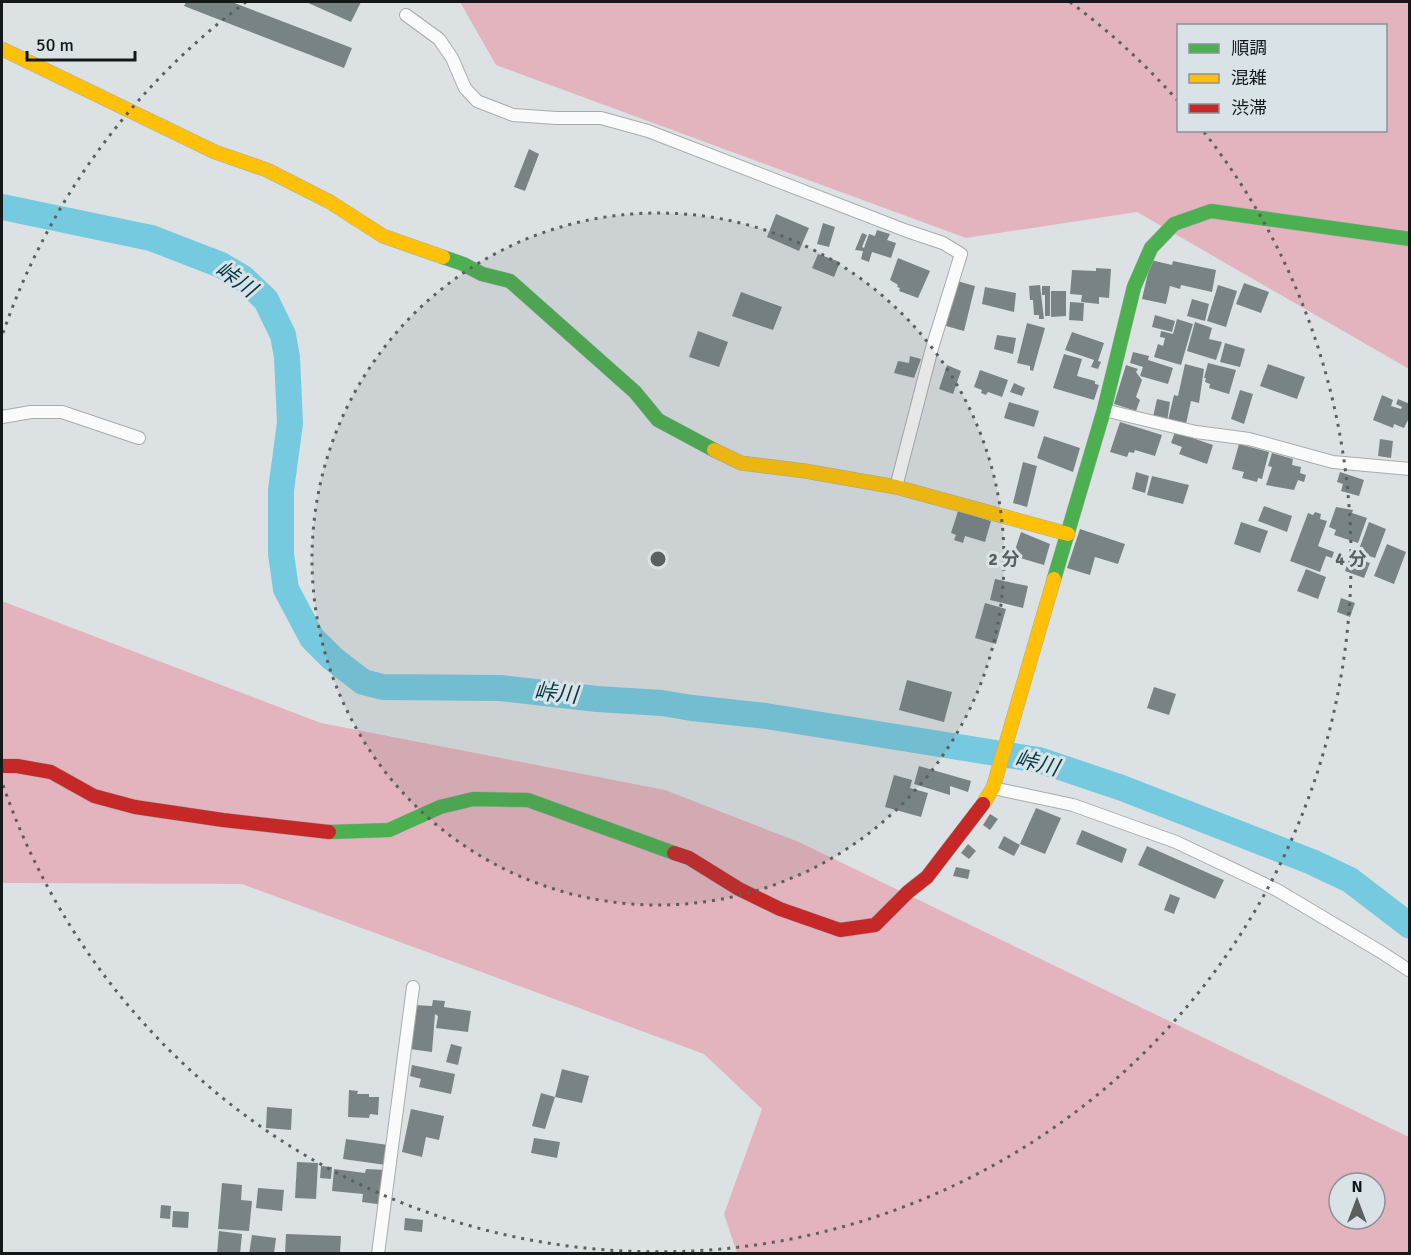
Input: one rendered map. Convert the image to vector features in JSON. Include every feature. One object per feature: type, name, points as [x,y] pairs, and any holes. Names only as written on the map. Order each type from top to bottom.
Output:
[{"type":"street","points":[[406,15],[439,39],[452,58],[465,87],[477,101],[513,115],[601,118],[648,131],[906,231],[943,243],[961,254],[932,348],[896,487]]},
{"type":"street","points":[[2,49],[215,152],[267,170],[330,202],[383,236],[463,264],[482,274],[510,281],[542,307],[635,392],[658,420],[741,463],[805,471],[896,487],[1068,534]]},
{"type":"street","points":[[2,766],[17,766],[51,772],[94,796],[135,807],[223,820],[333,832],[389,830],[440,807],[473,799],[528,800],[689,858],[739,889],[780,909],[840,930],[875,925],[908,892],[927,877],[975,817],[993,788],[1104,410],[1134,287],[1151,248],[1174,224],[1211,211],[1410,239]]},
{"type":"street","points":[[1104,410],[1196,432],[1249,439],[1333,462],[1410,469]]},
{"type":"street","points":[[2,417],[31,412],[62,412],[139,438]]},
{"type":"street","points":[[993,788],[1073,805],[1176,842],[1277,890],[1410,971]]},
{"type":"street","points":[[378,1254],[413,987]]},
{"type":"shaded area","points":[[460,2],[1409,2],[1409,369],[1137,212],[966,238],[496,65]]},
{"type":"shaded area","points":[[2,601],[321,723],[665,790],[799,842],[1409,1137],[1409,1253],[737,1253],[724,1214],[762,1109],[704,1054],[242,884],[2,883]]},
{"type":"building","points":[[186,2],[232,2],[352,48],[344,68],[184,6]]},
{"type":"building","points":[[306,2],[361,2],[351,22]]},
{"type":"building","points":[[529,149],[539,154],[525,191],[514,187]]},
{"type":"building","points":[[776,214],[809,228],[799,251],[767,237]]},
{"type":"building","points":[[823,223],[835,227],[829,247],[817,244]]},
{"type":"building","points":[[877,230],[890,234],[887,240],[896,243],[891,258],[872,252],[869,262],[861,259],[863,251],[855,250],[862,233],[867,235],[862,247],[864,248],[869,234],[875,236]]},
{"type":"building","points":[[818,254],[840,262],[834,277],[812,268]]},
{"type":"building","points":[[898,258],[930,271],[918,298],[899,291],[898,285],[890,280]]},
{"type":"building","points":[[1151,260],[1172,265],[1173,261],[1216,270],[1212,292],[1181,285],[1180,289],[1170,286],[1166,304],[1142,299]]},
{"type":"building","points":[[1096,268],[1111,269],[1109,298],[1099,297],[1099,304],[1081,302],[1082,295],[1070,294],[1072,270],[1096,271]]},
{"type":"building","points":[[957,281],[975,286],[964,331],[946,326]]},
{"type":"building","points":[[1244,283],[1269,292],[1261,313],[1236,304]]},
{"type":"building","points":[[1040,285],[1044,319],[1039,319],[1039,315],[1034,315],[1033,300],[1030,300],[1029,286]]},
{"type":"building","points":[[1218,285],[1237,291],[1226,327],[1207,321]]},
{"type":"building","points":[[1042,286],[1050,286],[1050,316],[1045,316],[1045,295],[1042,295]]},
{"type":"building","points":[[985,287],[1016,293],[1014,312],[982,304]]},
{"type":"building","points":[[1051,291],[1066,291],[1066,316],[1051,317]]},
{"type":"building","points":[[741,292],[782,307],[773,330],[732,316]]},
{"type":"building","points":[[1192,299],[1209,304],[1205,321],[1187,316]]},
{"type":"building","points":[[1070,302],[1084,303],[1083,321],[1069,320]]},
{"type":"building","points":[[1155,315],[1175,321],[1172,332],[1152,327]]},
{"type":"building","points":[[1177,319],[1193,324],[1181,365],[1154,357],[1158,344],[1163,346],[1165,338],[1160,337],[1161,331],[1173,334]]},
{"type":"building","points":[[1195,322],[1212,328],[1209,339],[1222,342],[1216,360],[1187,351]]},
{"type":"building","points":[[1027,323],[1045,328],[1033,371],[1030,370],[1030,366],[1017,363]]},
{"type":"building","points":[[698,331],[728,342],[719,367],[689,357]]},
{"type":"building","points":[[1072,332],[1104,343],[1098,369],[1091,367],[1094,360],[1065,350]]},
{"type":"building","points":[[997,335],[1016,338],[1013,354],[994,349]]},
{"type":"building","points":[[1225,343],[1245,349],[1240,367],[1220,362]]},
{"type":"building","points":[[1133,352],[1149,356],[1148,360],[1173,368],[1168,384],[1140,376],[1143,367],[1130,363]]},
{"type":"building","points":[[1064,354],[1082,359],[1077,376],[1095,381],[1095,384],[1099,385],[1094,400],[1053,388]]},
{"type":"building","points":[[910,356],[921,359],[914,378],[894,373],[898,361],[909,363]]},
{"type":"building","points":[[1208,363],[1236,370],[1229,394],[1209,388],[1210,384],[1205,382],[1206,378],[1204,378]]},
{"type":"building","points":[[1185,364],[1204,369],[1199,403],[1191,401],[1186,424],[1168,420],[1174,395],[1178,396]]},
{"type":"building","points":[[1268,364],[1305,377],[1297,399],[1260,386]]},
{"type":"building","points":[[947,365],[961,371],[953,394],[939,389]]},
{"type":"building","points":[[1126,365],[1138,369],[1136,372],[1142,380],[1136,397],[1140,400],[1136,411],[1114,404]]},
{"type":"building","points":[[980,370],[1008,380],[1002,397],[988,392],[986,395],[981,393],[982,390],[974,387]]},
{"type":"building","points":[[1014,383],[1025,388],[1022,396],[1010,392]]},
{"type":"building","points":[[1240,390],[1253,394],[1244,424],[1231,419]]},
{"type":"building","points":[[1382,395],[1393,400],[1391,406],[1401,409],[1402,407],[1396,404],[1398,399],[1410,404],[1410,416],[1404,428],[1394,424],[1393,428],[1373,420]]},
{"type":"building","points":[[1157,399],[1170,402],[1167,422],[1153,417]]},
{"type":"building","points":[[1009,402],[1039,411],[1034,427],[1004,418]]},
{"type":"building","points":[[1120,422],[1162,435],[1155,456],[1135,450],[1134,453],[1129,452],[1127,457],[1110,452]]},
{"type":"building","points":[[1175,432],[1213,445],[1207,464],[1179,454],[1182,447],[1171,443]]},
{"type":"building","points":[[1044,436],[1080,448],[1073,472],[1037,458]]},
{"type":"building","points":[[1380,439],[1393,441],[1391,458],[1378,456]]},
{"type":"building","points":[[1239,444],[1269,452],[1262,479],[1258,478],[1257,482],[1242,478],[1244,472],[1232,469]]},
{"type":"building","points":[[1272,453],[1293,459],[1292,465],[1301,467],[1300,473],[1306,475],[1304,482],[1298,480],[1294,490],[1266,485],[1272,467],[1268,466]]},
{"type":"building","points":[[1023,462],[1037,466],[1027,507],[1013,503]]},
{"type":"building","points":[[1136,472],[1149,476],[1145,493],[1132,489]]},
{"type":"building","points":[[1340,472],[1364,480],[1359,496],[1341,491],[1343,484],[1337,482]]},
{"type":"building","points":[[1152,476],[1189,485],[1183,504],[1147,495]]},
{"type":"building","points":[[1264,506],[1292,516],[1287,532],[1258,521]]},
{"type":"building","points":[[1336,507],[1353,510],[1352,513],[1367,518],[1358,543],[1334,535],[1336,530],[1329,527]]},
{"type":"building","points":[[958,511],[991,521],[985,542],[965,536],[963,543],[954,540],[956,535],[951,533]]},
{"type":"building","points":[[1315,512],[1321,514],[1320,519],[1327,521],[1318,546],[1334,552],[1332,558],[1326,556],[1320,572],[1290,561],[1308,513],[1313,515]]},
{"type":"building","points":[[1241,522],[1268,531],[1260,553],[1234,544]]},
{"type":"building","points":[[1369,522],[1386,529],[1375,558],[1358,552]]},
{"type":"building","points":[[1080,529],[1125,544],[1118,564],[1095,557],[1090,575],[1067,568]]},
{"type":"building","points":[[1021,532],[1050,544],[1044,565],[1013,556]]},
{"type":"building","points":[[1387,544],[1406,552],[1394,584],[1374,576]]},
{"type":"building","points":[[1350,556],[1370,563],[1364,578],[1345,571]]},
{"type":"building","points":[[1306,569],[1326,577],[1318,599],[1297,591]]},
{"type":"building","points":[[995,579],[1028,586],[1023,608],[990,600]]},
{"type":"building","points":[[1341,598],[1355,603],[1350,617],[1337,612]]},
{"type":"building","points":[[985,603],[1006,609],[996,644],[975,638]]},
{"type":"building","points":[[907,680],[952,692],[944,722],[899,710]]},
{"type":"building","points":[[1154,687],[1176,694],[1169,715],[1147,708]]},
{"type":"building","points":[[919,766],[971,781],[968,792],[950,786],[950,795],[914,784]]},
{"type":"building","points":[[894,775],[912,780],[910,788],[928,793],[921,817],[885,807]]},
{"type":"building","points":[[1036,808],[1061,818],[1045,854],[1020,844]]},
{"type":"building","points":[[990,814],[998,819],[990,830],[983,825]]},
{"type":"building","points":[[1082,830],[1127,849],[1122,863],[1076,844]]},
{"type":"building","points":[[1004,836],[1020,845],[1014,856],[998,848]]},
{"type":"building","points":[[968,844],[976,851],[969,859],[961,853]]},
{"type":"building","points":[[1147,846],[1224,880],[1215,899],[1138,865]]},
{"type":"building","points":[[956,867],[970,870],[968,879],[953,876]]},
{"type":"building","points":[[1170,894],[1180,898],[1174,914],[1164,910]]},
{"type":"building","points":[[433,1000],[445,1001],[444,1007],[471,1011],[468,1032],[436,1028],[438,1016],[435,1014],[432,1052],[410,1049],[414,1005],[432,1006]]},
{"type":"building","points":[[451,1044],[462,1047],[458,1065],[446,1062]]},
{"type":"building","points":[[412,1065],[455,1074],[451,1094],[419,1087],[421,1079],[410,1076]]},
{"type":"building","points":[[562,1069],[589,1076],[582,1103],[555,1097]]},
{"type":"building","points":[[349,1090],[358,1091],[357,1094],[369,1094],[369,1097],[379,1097],[378,1115],[370,1114],[369,1118],[348,1117]]},
{"type":"building","points":[[541,1093],[555,1097],[545,1129],[532,1126]]},
{"type":"building","points":[[267,1107],[292,1109],[291,1130],[266,1128]]},
{"type":"building","points":[[411,1109],[444,1116],[439,1140],[426,1137],[422,1157],[402,1152]]},
{"type":"building","points":[[534,1138],[560,1142],[557,1158],[531,1153]]},
{"type":"building","points":[[346,1139],[388,1145],[386,1165],[343,1159]]},
{"type":"building","points":[[297,1162],[318,1163],[316,1199],[295,1198]]},
{"type":"building","points":[[321,1166],[332,1167],[331,1179],[320,1178]]},
{"type":"building","points":[[334,1169],[365,1173],[366,1169],[387,1170],[384,1205],[362,1202],[363,1194],[332,1191]]},
{"type":"building","points":[[222,1183],[242,1185],[241,1200],[252,1201],[249,1231],[218,1229]]},
{"type":"building","points":[[258,1188],[284,1190],[282,1211],[256,1208]]},
{"type":"building","points":[[161,1205],[171,1206],[170,1219],[160,1218]]},
{"type":"building","points":[[173,1211],[189,1212],[188,1228],[172,1227]]},
{"type":"building","points":[[405,1218],[423,1220],[422,1232],[404,1230]]},
{"type":"building","points":[[219,1231],[242,1234],[240,1254],[217,1254]]},
{"type":"building","points":[[286,1234],[341,1236],[340,1254],[285,1254]]},
{"type":"building","points":[[252,1235],[276,1238],[274,1254],[249,1254]]},
{"type":"waterway","name":"峠川","points":[[2,207],[151,238],[221,265],[243,278],[266,300],[283,335],[287,357],[290,423],[281,490],[281,554],[286,589],[312,638],[332,658],[363,682],[383,687],[500,688],[597,699],[662,703],[766,716],[1039,760],[1122,788],[1312,862],[1350,880],[1410,926]]},
{"type":"traffic: fast","points":[[1054,579],[1104,410],[1134,287],[1151,248],[1174,224],[1211,211],[1410,239]]},
{"type":"traffic: fast","points":[[443,257],[482,274],[510,281],[635,392],[658,420],[714,450]]},
{"type":"traffic: fast","points":[[329,832],[389,830],[440,807],[473,799],[528,800],[674,853]]},
{"type":"traffic: slow","points":[[2,49],[215,152],[267,170],[330,202],[383,236],[443,257]]},
{"type":"traffic: slow","points":[[714,450],[741,463],[805,471],[896,487],[1068,534]]},
{"type":"traffic: slow","points":[[983,804],[993,788],[1054,579]]},
{"type":"traffic: jam","points":[[2,766],[17,766],[51,772],[94,796],[135,807],[329,832]]},
{"type":"traffic: jam","points":[[674,853],[689,858],[739,889],[780,909],[840,930],[875,925],[908,892],[927,877],[983,804]]}]
